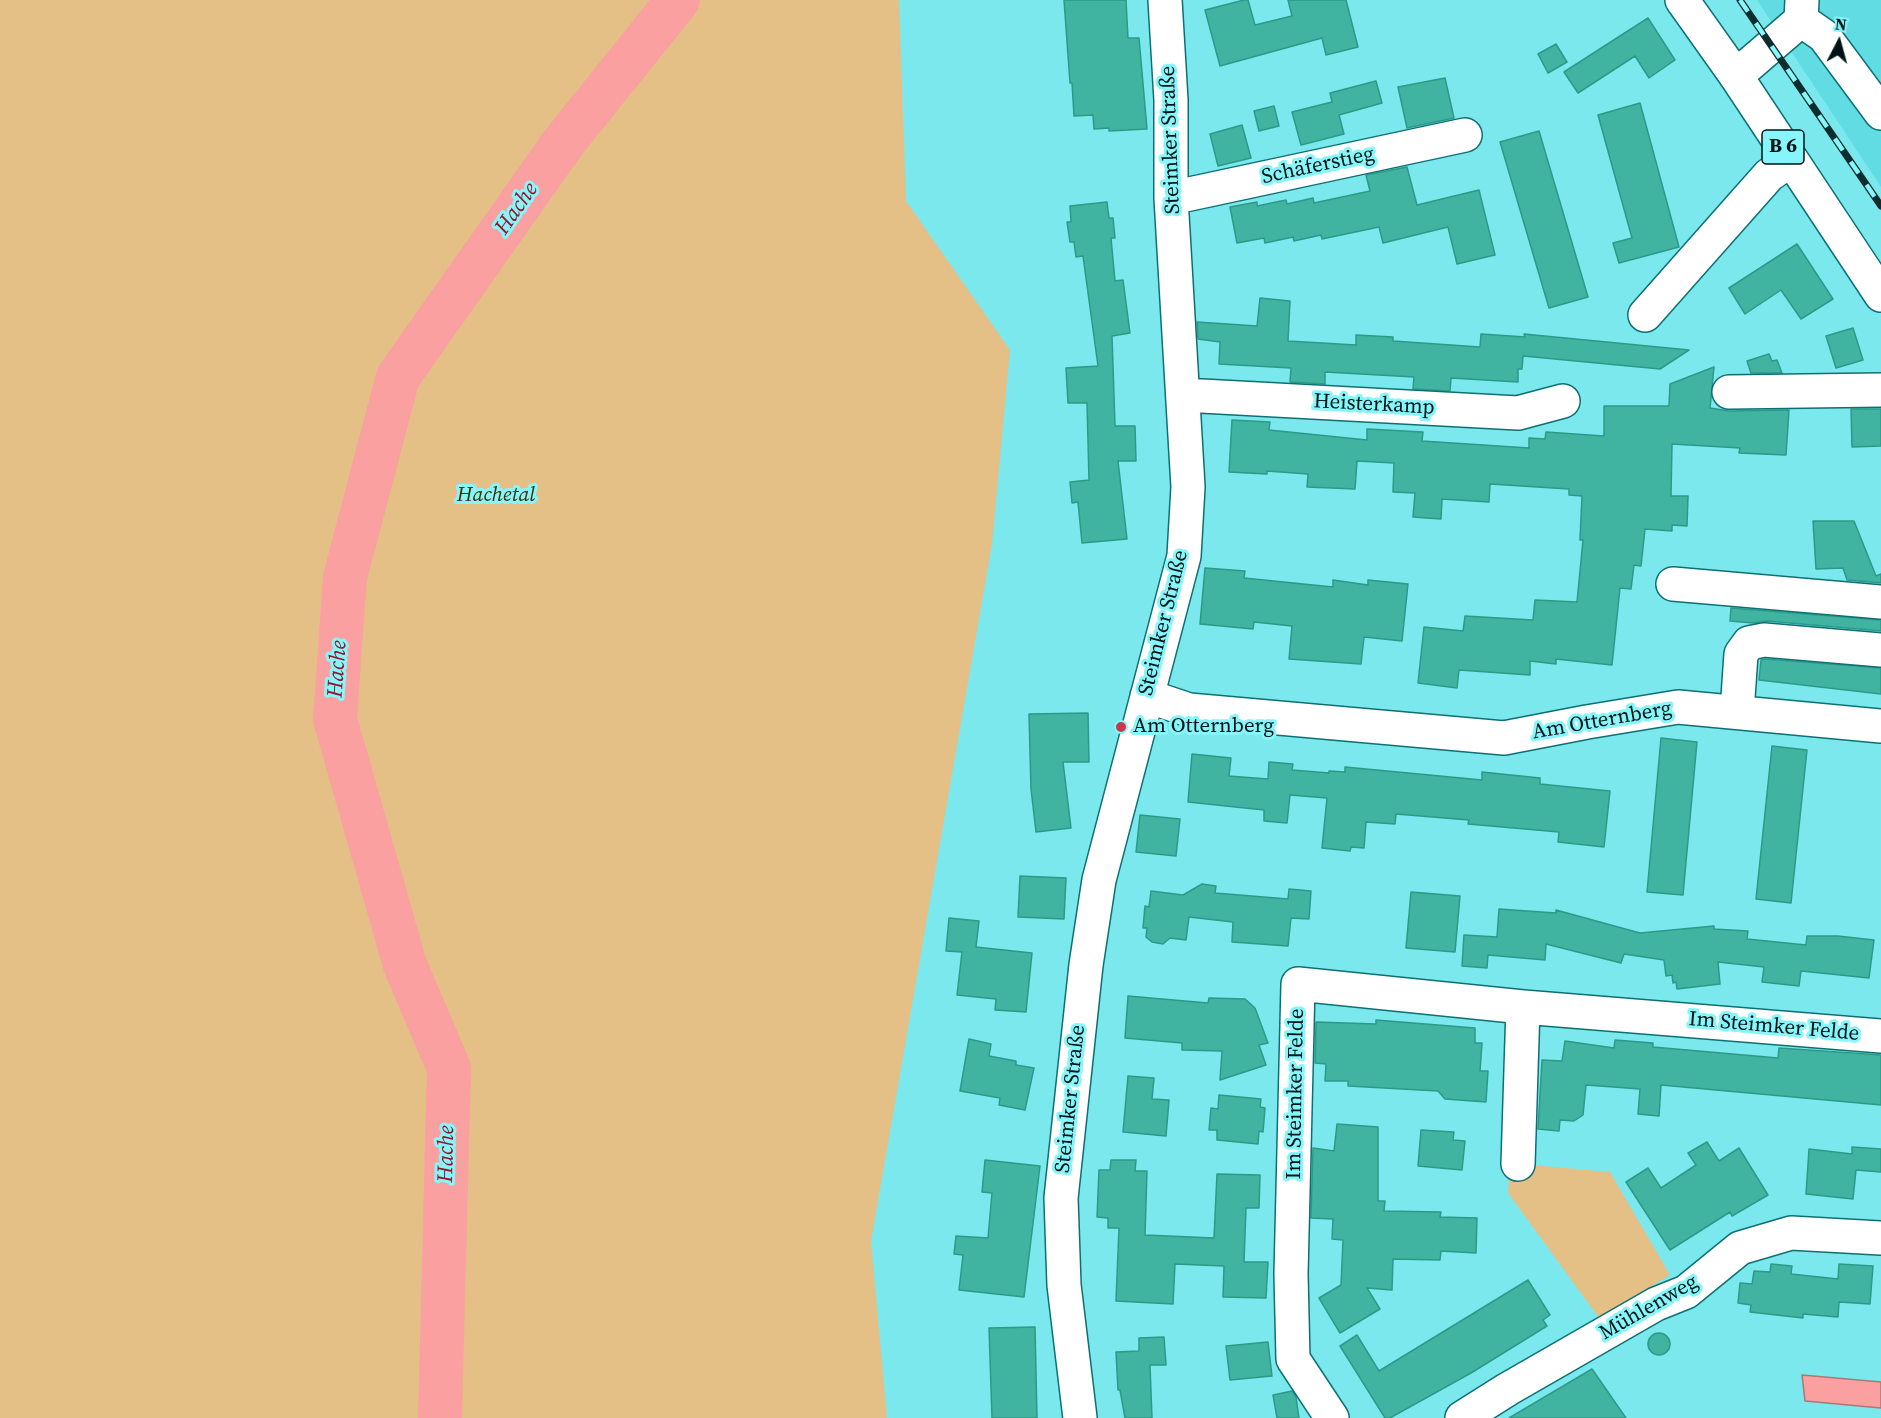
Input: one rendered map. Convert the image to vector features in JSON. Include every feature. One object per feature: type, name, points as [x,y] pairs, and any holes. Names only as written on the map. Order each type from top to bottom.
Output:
[{"type":"street","name":"Steimker Straße","points":[[1080,1418],[1064,1285],[1061,1198],[1086,964],[1099,880],[1184,556],[1188,487],[1172,198],[1171,100],[1165,0]]},
{"type":"street","name":"B 6","points":[[1682,0],[1736,76],[1881,295]]},
{"type":"street","points":[[1736,76],[1802,10],[1881,112]]},
{"type":"street","name":"Schäferstieg","points":[[1172,198],[1465,135]]},
{"type":"street","points":[[1645,315],[1769,175],[1791,160]]},
{"type":"street","points":[[1729,392],[1881,390]]},
{"type":"street","name":"Heisterkamp","points":[[1183,395],[1518,413],[1563,400]]},
{"type":"street","points":[[1673,584],[1881,602]]},
{"type":"street","points":[[1737,712],[1741,654],[1749,643],[1764,640],[1881,650]]},
{"type":"street","name":"Am Otternberg","points":[[1147,696],[1189,710],[1504,738],[1678,707],[1881,726]]},
{"type":"street","name":"Im Steimker Felde","points":[[1332,1418],[1293,1359],[1291,1274],[1298,984],[1523,1007],[1881,1036]]},
{"type":"street","points":[[1518,1164],[1523,1007]]},
{"type":"street","name":"Mühlenweg","points":[[1462,1418],[1656,1304],[1686,1292],[1740,1248],[1791,1233],[1881,1238]]},
{"type":"shaded area","points":[[1757,0],[1881,0],[1881,187]]},
{"type":"shaded area","points":[[1802,1375],[1881,1382],[1881,1408],[1805,1401]]},
{"type":"green space","name":"Hachetal","points":[[0,0],[899,0],[906,201],[1010,350],[992,544],[871,1241],[887,1418],[0,1418]]},
{"type":"green space","points":[[1510,1163],[1610,1172],[1670,1275],[1599,1318],[1508,1193]]},
{"type":"building","points":[[1064,0],[1126,0],[1128,38],[1139,38],[1147,129],[1109,131],[1109,128],[1094,129],[1093,115],[1074,116]]},
{"type":"building","points":[[1248,0],[1255,25],[1292,16],[1288,0],[1346,0],[1358,47],[1326,55],[1322,38],[1220,66],[1205,10]]},
{"type":"building","points":[[1648,18],[1675,60],[1649,78],[1635,56],[1578,93],[1564,72]]},
{"type":"building","points":[[1556,44],[1567,62],[1548,73],[1538,54]]},
{"type":"building","points":[[1445,78],[1454,118],[1407,128],[1398,87]]},
{"type":"building","points":[[1376,81],[1382,103],[1339,115],[1344,134],[1301,145],[1292,112],[1332,102],[1330,93]]},
{"type":"building","points":[[1640,103],[1679,247],[1619,263],[1613,243],[1632,238],[1598,115]]},
{"type":"building","points":[[1274,106],[1279,126],[1259,131],[1254,111]]},
{"type":"building","points":[[1242,125],[1251,158],[1218,166],[1210,134]]},
{"type":"building","points":[[1539,131],[1588,297],[1549,308],[1500,142]]},
{"type":"building","points":[[1407,167],[1417,205],[1479,190],[1495,255],[1457,264],[1448,227],[1383,243],[1379,227],[1322,239],[1321,235],[1294,241],[1293,237],[1265,243],[1264,238],[1237,243],[1230,207],[1257,202],[1257,206],[1286,200],[1287,204],[1313,198],[1314,203],[1370,191],[1366,175]]},
{"type":"building","points":[[1107,202],[1109,218],[1113,218],[1115,238],[1111,238],[1115,281],[1123,280],[1130,333],[1112,336],[1115,426],[1135,426],[1136,461],[1118,461],[1127,539],[1082,543],[1078,502],[1072,503],[1070,482],[1089,480],[1087,403],[1068,403],[1066,368],[1098,366],[1083,256],[1076,257],[1074,242],[1070,242],[1067,222],[1071,222],[1070,206]]},
{"type":"building","points":[[1797,244],[1833,299],[1801,319],[1781,290],[1745,314],[1729,288]]},
{"type":"building","points":[[1260,298],[1290,301],[1288,341],[1356,345],[1356,335],[1393,337],[1393,341],[1480,347],[1481,334],[1525,337],[1524,334],[1689,350],[1660,369],[1523,356],[1522,369],[1518,369],[1518,382],[1451,378],[1450,391],[1413,389],[1414,377],[1325,372],[1325,384],[1290,382],[1291,368],[1219,364],[1220,342],[1198,339],[1197,322],[1257,326]]},
{"type":"building","points":[[1853,328],[1863,360],[1836,368],[1826,336]]},
{"type":"building","points":[[1769,354],[1772,361],[1777,360],[1782,373],[1751,373],[1747,361]]},
{"type":"building","points":[[1714,367],[1710,408],[1729,411],[1789,410],[1786,455],[1739,453],[1740,448],[1672,444],[1671,496],[1688,496],[1687,526],[1672,525],[1672,531],[1645,529],[1641,566],[1634,565],[1631,589],[1620,588],[1612,665],[1556,659],[1556,664],[1530,661],[1530,675],[1459,670],[1457,688],[1418,683],[1424,627],[1463,631],[1465,616],[1533,620],[1535,600],[1577,602],[1583,540],[1580,540],[1582,496],[1569,495],[1569,489],[1490,484],[1489,502],[1442,499],[1441,519],[1413,517],[1415,493],[1393,492],[1394,463],[1357,461],[1355,489],[1307,487],[1308,474],[1267,471],[1267,474],[1229,472],[1232,420],[1270,422],[1269,430],[1367,440],[1367,429],[1423,432],[1422,441],[1529,448],[1529,438],[1545,439],[1546,432],[1604,436],[1604,406],[1669,406],[1670,384]]},
{"type":"building","points":[[1851,409],[1881,409],[1881,446],[1852,447]]},
{"type":"building","points":[[1813,521],[1854,521],[1876,576],[1881,574],[1881,583],[1847,580],[1843,568],[1816,569]]},
{"type":"building","points":[[1205,568],[1245,571],[1244,578],[1333,587],[1333,580],[1368,585],[1368,580],[1408,584],[1402,641],[1364,637],[1361,664],[1289,659],[1292,626],[1254,622],[1253,629],[1200,624]]},
{"type":"building","points":[[1731,608],[1881,620],[1881,631],[1766,621],[1753,623],[1730,621]]},
{"type":"building","points":[[1761,660],[1881,668],[1881,694],[1759,680]]},
{"type":"building","points":[[1088,713],[1089,762],[1063,762],[1071,828],[1036,832],[1031,789],[1029,714]]},
{"type":"building","points":[[1661,738],[1697,742],[1683,895],[1647,892]]},
{"type":"building","points":[[1772,746],[1807,750],[1791,903],[1756,899]]},
{"type":"building","points":[[1192,754],[1231,758],[1229,776],[1268,779],[1269,762],[1293,764],[1292,770],[1329,773],[1329,771],[1345,772],[1345,767],[1482,780],[1482,772],[1540,778],[1540,784],[1610,791],[1604,847],[1558,842],[1559,832],[1468,824],[1469,820],[1396,814],[1395,824],[1366,822],[1364,848],[1351,847],[1350,851],[1322,848],[1327,798],[1290,795],[1287,823],[1264,821],[1264,810],[1188,802]]},
{"type":"building","points":[[1140,815],[1180,819],[1176,856],[1136,852]]},
{"type":"building","points":[[1020,876],[1066,878],[1064,919],[1018,917]]},
{"type":"building","points":[[1202,884],[1216,886],[1215,893],[1288,899],[1289,889],[1311,891],[1309,919],[1291,918],[1288,946],[1232,942],[1233,922],[1189,917],[1186,940],[1170,938],[1163,944],[1152,942],[1146,937],[1147,928],[1143,928],[1145,906],[1149,907],[1151,891],[1183,895]]},
{"type":"building","points":[[1411,892],[1460,896],[1455,952],[1406,948]]},
{"type":"building","points":[[1499,909],[1556,913],[1556,910],[1640,933],[1714,926],[1714,929],[1748,931],[1747,939],[1806,945],[1807,936],[1838,936],[1874,940],[1869,978],[1801,971],[1799,986],[1762,982],[1764,967],[1718,962],[1720,984],[1677,989],[1672,975],[1666,976],[1664,960],[1624,954],[1621,963],[1546,944],[1545,960],[1488,955],[1487,968],[1462,966],[1464,935],[1497,937]]},
{"type":"building","points":[[949,918],[979,921],[976,947],[1032,953],[1026,1012],[995,1010],[996,999],[957,995],[962,952],[946,951]]},
{"type":"building","points":[[1128,996],[1208,1003],[1209,998],[1245,999],[1255,1008],[1268,1043],[1259,1045],[1266,1065],[1220,1080],[1222,1051],[1182,1050],[1182,1043],[1125,1038]]},
{"type":"building","points":[[1376,1020],[1475,1028],[1475,1043],[1482,1043],[1480,1071],[1488,1071],[1486,1102],[1445,1099],[1438,1091],[1348,1086],[1348,1081],[1325,1081],[1326,1064],[1315,1063],[1316,1022],[1376,1024]]},
{"type":"building","points":[[969,1039],[991,1044],[989,1056],[1016,1061],[1016,1065],[1034,1068],[1025,1110],[999,1105],[1000,1098],[960,1091]]},
{"type":"building","points":[[1615,1040],[1653,1043],[1653,1047],[1778,1058],[1779,1048],[1881,1055],[1881,1105],[1661,1085],[1659,1116],[1638,1114],[1640,1089],[1586,1085],[1583,1115],[1574,1121],[1560,1120],[1559,1131],[1538,1129],[1542,1060],[1562,1061],[1565,1041],[1614,1048]]},
{"type":"building","points":[[1128,1076],[1154,1078],[1152,1099],[1169,1100],[1166,1136],[1123,1132]]},
{"type":"building","points":[[1219,1095],[1261,1099],[1260,1107],[1265,1108],[1263,1132],[1259,1131],[1258,1144],[1217,1140],[1217,1130],[1209,1130],[1211,1108],[1218,1109]]},
{"type":"building","points":[[1337,1124],[1378,1127],[1378,1201],[1385,1201],[1384,1211],[1441,1212],[1440,1217],[1477,1218],[1476,1253],[1441,1251],[1440,1260],[1393,1259],[1392,1290],[1367,1288],[1380,1309],[1340,1333],[1319,1298],[1341,1285],[1343,1240],[1332,1239],[1333,1219],[1311,1218],[1313,1148],[1334,1151]]},
{"type":"building","points":[[1421,1130],[1454,1132],[1453,1140],[1465,1141],[1462,1170],[1418,1166]]},
{"type":"building","points":[[1707,1142],[1719,1161],[1739,1148],[1768,1195],[1732,1216],[1730,1212],[1670,1250],[1626,1182],[1648,1168],[1661,1188],[1696,1165],[1688,1153]]},
{"type":"building","points":[[1852,1147],[1881,1149],[1881,1172],[1856,1170],[1853,1199],[1806,1194],[1809,1149],[1852,1154]]},
{"type":"building","points":[[985,1160],[1040,1166],[1024,1297],[959,1290],[963,1255],[954,1254],[956,1236],[988,1238],[992,1193],[982,1192]]},
{"type":"building","points":[[1111,1160],[1136,1160],[1135,1171],[1147,1171],[1145,1235],[1214,1238],[1217,1174],[1260,1175],[1259,1208],[1246,1208],[1244,1262],[1268,1262],[1266,1298],[1223,1297],[1224,1266],[1175,1264],[1173,1304],[1116,1301],[1119,1228],[1108,1228],[1108,1218],[1097,1217],[1099,1170],[1110,1170]]},
{"type":"building","points":[[1771,1264],[1792,1266],[1791,1274],[1838,1279],[1839,1264],[1873,1266],[1870,1304],[1839,1302],[1838,1317],[1803,1314],[1803,1318],[1750,1312],[1751,1305],[1738,1303],[1740,1283],[1752,1284],[1754,1271],[1770,1272]]},
{"type":"building","points":[[1528,1280],[1550,1315],[1543,1320],[1547,1326],[1471,1373],[1390,1418],[1385,1418],[1340,1346],[1357,1335],[1379,1371]]},
{"type":"building","points":[[1035,1327],[1037,1418],[992,1418],[989,1328]]},
{"type":"building","points":[[1659,1333],[1667,1336],[1670,1344],[1667,1352],[1659,1355],[1651,1352],[1648,1344],[1651,1336]]},
{"type":"building","points":[[1164,1337],[1166,1365],[1150,1365],[1152,1418],[1125,1418],[1120,1390],[1118,1390],[1116,1352],[1139,1351],[1139,1338]]},
{"type":"building","points":[[1268,1342],[1272,1376],[1230,1380],[1226,1346]]},
{"type":"building","points":[[1592,1369],[1626,1418],[1509,1418]]},
{"type":"building","points":[[1292,1391],[1296,1397],[1299,1418],[1277,1418],[1273,1395]]},
{"type":"waterway","name":"Hache","points":[[440,1418],[449,1068],[405,965],[335,719],[345,577],[398,377],[563,143],[678,0]]},
{"type":"railway","points":[[1740,0],[1881,206]]},
{"type":"place","name":"Am Otternberg","points":[[1121,727]]}]
